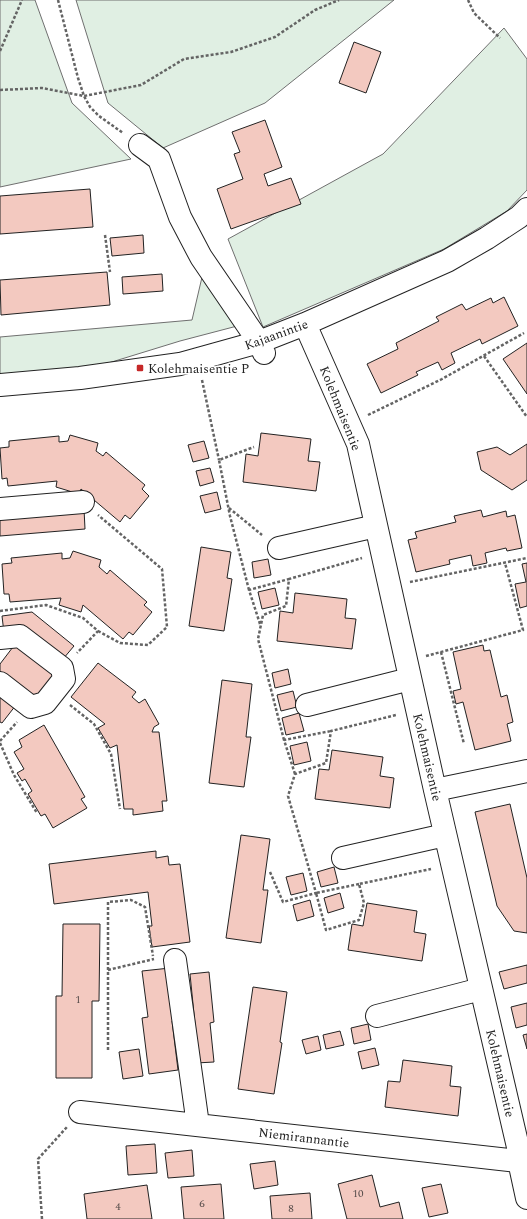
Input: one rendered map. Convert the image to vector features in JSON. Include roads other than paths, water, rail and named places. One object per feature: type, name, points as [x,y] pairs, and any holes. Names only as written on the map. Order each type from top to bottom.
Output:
[{"type":"street","points":[[140,145],[158,159],[180,217],[201,257],[262,348]]},
{"type":"street","name":"Kajaanintie","points":[[0,385],[80,378],[180,364],[262,348],[305,324],[446,261],[487,238],[519,217],[527,209]]},
{"type":"street","name":"Kolehmaisentie","points":[[305,324],[358,444],[480,989],[518,1147],[523,1162],[527,1198]]},
{"type":"street","points":[[0,509],[83,502]]},
{"type":"street","points":[[279,548],[376,526]]},
{"type":"street","points":[[0,638],[20,636],[62,668],[64,679],[45,703],[31,707],[0,683]]},
{"type":"street","points":[[307,705],[408,670]]},
{"type":"street","points":[[435,790],[527,771]]},
{"type":"street","points":[[343,858],[445,835]]},
{"type":"street","points":[[165,960],[198,1125]]},
{"type":"street","points":[[377,1016],[480,989]]},
{"type":"street","name":"Niemirannantie","points":[[80,1112],[523,1162]]},
{"type":"place","name":"Kolehmaisentie P","points":[[140,368]]}]
